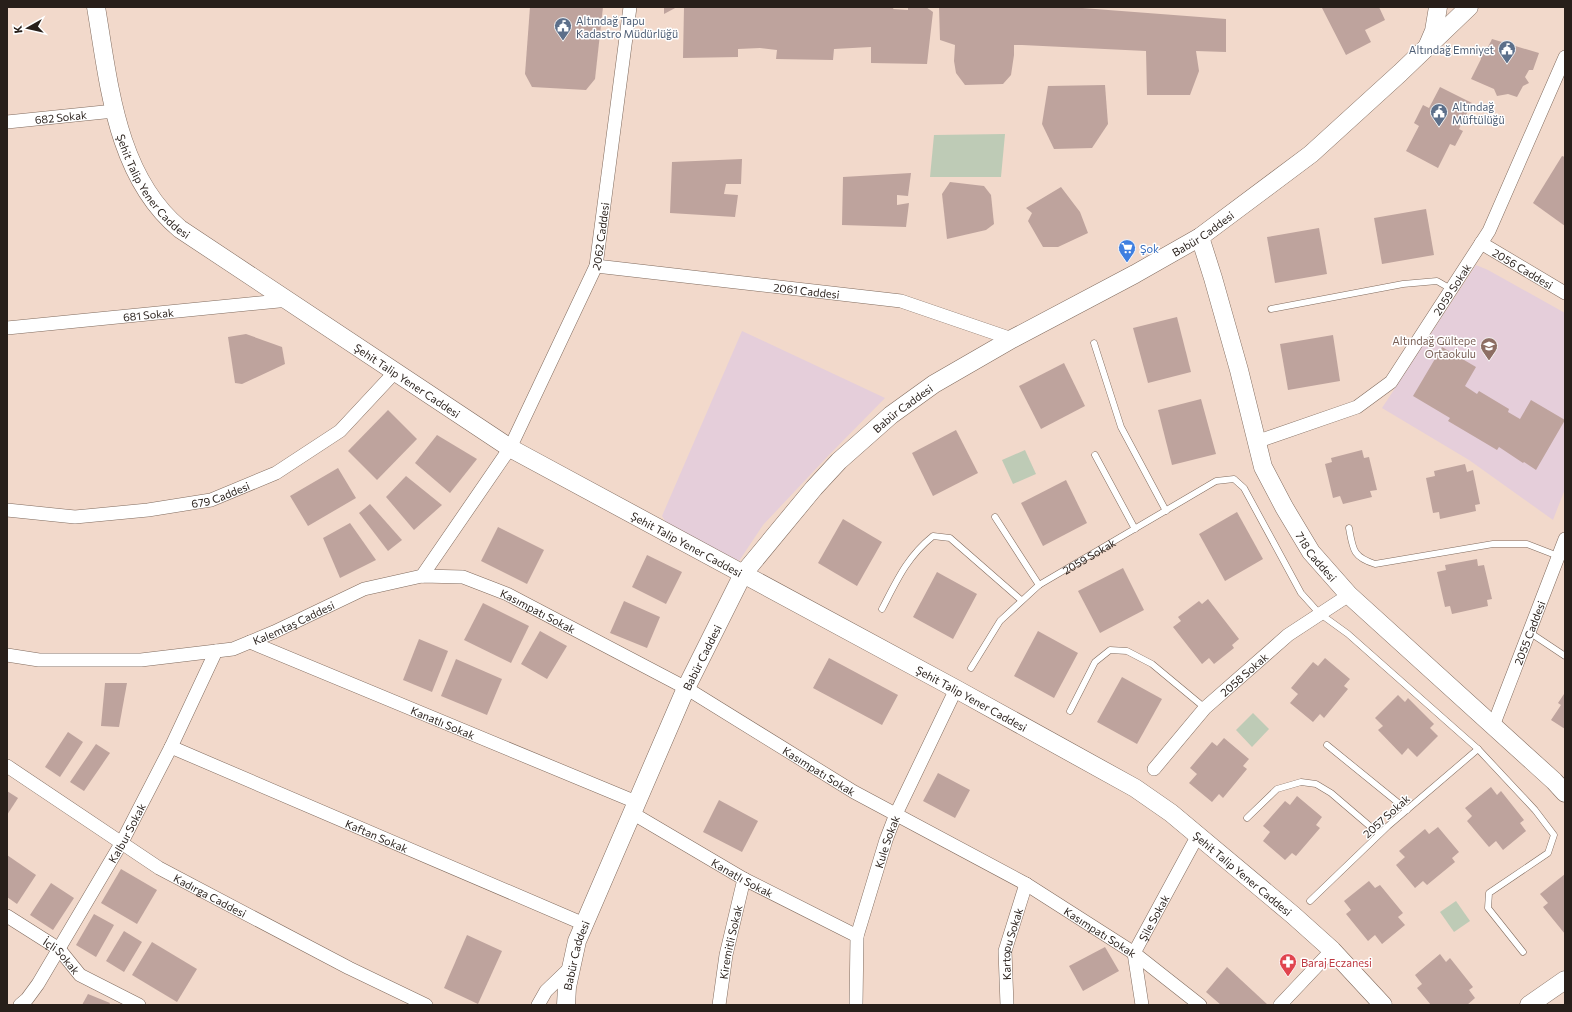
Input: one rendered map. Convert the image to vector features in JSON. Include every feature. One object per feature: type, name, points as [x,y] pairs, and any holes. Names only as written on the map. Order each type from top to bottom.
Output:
[{"type":"street","name":"Şehit Talip Yener Caddesi","points":[[96,7],[114,111],[135,169],[149,195],[162,213],[195,240],[289,300],[510,448],[956,689],[1135,788],[1171,813],[1198,835],[1332,950],[1383,1005]]},
{"type":"street","name":"2062 Caddesi","points":[[510,448],[596,266],[630,7]]},
{"type":"street","points":[[1427,48],[1434,31],[1438,7]]},
{"type":"street","name":"Babür Caddesi","points":[[566,1005],[571,966],[577,941],[686,688],[743,574],[780,528],[838,461],[891,415],[934,384],[1012,339],[1135,274],[1200,237],[1311,154],[1470,7]]},
{"type":"street","name":"2059 Sokak","points":[[1256,442],[1357,407],[1391,382],[1489,231],[1565,57]]},
{"type":"street","name":"682 Sokak","points":[[7,122],[114,111]]},
{"type":"street","name":"718 Caddesi","points":[[1200,237],[1237,362],[1263,467],[1284,507],[1311,552],[1349,595],[1554,780],[1565,793]]},
{"type":"street","name":"2056 Caddesi","points":[[1481,243],[1565,293]]},
{"type":"street","name":"2061 Caddesi","points":[[596,266],[901,301],[1012,339]]},
{"type":"street","name":"681 Sokak","points":[[7,328],[289,300]]},
{"type":"street","name":"679 Caddesi","points":[[7,510],[75,517],[148,510],[210,500],[276,473],[340,431],[395,372]]},
{"type":"street","points":[[422,576],[510,448]]},
{"type":"street","name":"2055 Caddesi","points":[[1493,726],[1565,541]]},
{"type":"street","name":"Kalemtaş Caddesi","points":[[7,655],[39,660],[141,660],[233,649],[364,589],[422,576]]},
{"type":"street","name":"Kasımpatı Sokak","points":[[422,576],[463,577],[507,594],[686,688],[854,792],[1026,884],[1134,953],[1200,1005]]},
{"type":"street","name":"2058 Sokak","points":[[1154,769],[1205,708],[1288,635],[1319,613],[1349,595]]},
{"type":"street","name":"Kanatlı Sokak","points":[[250,642],[634,807],[744,879],[857,936]]},
{"type":"street","name":"Kalbur Sokak","points":[[20,1005],[27,999],[38,984],[122,842],[171,747],[216,651]]},
{"type":"street","name":"Kule Sokak","points":[[856,1005],[857,936],[886,840],[896,814],[956,689]]},
{"type":"street","name":"Kaftan Sokak","points":[[171,747],[584,924]]},
{"type":"street","name":"Kadırga Caddesi","points":[[7,766],[166,871],[349,968],[426,1005]]},
{"type":"street","name":"Şile Sokak","points":[[1142,1005],[1134,953],[1198,835]]},
{"type":"street","name":"Kiremitli Sokak","points":[[719,1005],[726,955],[744,879]]},
{"type":"street","name":"Kartopu Sokak","points":[[1007,1005],[1005,951],[1026,884]]},
{"type":"street","name":"İçli Sokak","points":[[7,916],[59,949],[80,975],[139,1005]]},
{"type":"street","points":[[1280,1005],[1332,950]]},
{"type":"street","points":[[538,1005],[546,991],[571,966]]},
{"type":"street","points":[[1529,1005],[1565,980]]},
{"type":"lane","points":[[1271,309],[1403,284],[1437,281],[1451,289]]},
{"type":"lane","points":[[1094,343],[1121,426],[1166,511]]},
{"type":"lane","points":[[1095,455],[1135,529]]},
{"type":"lane","name":"2059 Sokak","points":[[972,668],[1000,621],[1020,600],[1039,585],[1216,481],[1234,479],[1244,488],[1301,593],[1319,613]]},
{"type":"lane","points":[[995,517],[1039,585]]},
{"type":"lane","points":[[1349,528],[1352,549],[1361,559],[1375,564],[1493,544],[1527,544],[1558,556]]},
{"type":"lane","points":[[882,609],[905,564],[918,548],[933,536],[950,538],[1020,600]]},
{"type":"lane","points":[[1319,613],[1348,634],[1478,749],[1535,810],[1554,835],[1548,853],[1489,893],[1488,908],[1523,952]]},
{"type":"lane","points":[[1529,632],[1565,656]]},
{"type":"lane","points":[[1070,711],[1095,662],[1110,650],[1127,651],[1152,664],[1205,708]]},
{"type":"lane","points":[[1327,745],[1407,810]]},
{"type":"lane","name":"2057 Sokak","points":[[1310,901],[1379,834],[1478,749]]},
{"type":"lane","points":[[1247,818],[1277,789],[1301,782],[1316,784],[1331,793],[1379,834]]},
{"type":"shaded area","name":"Altındağ Gültepe Ortaokulu","points":[[1476,265],[1488,270],[1565,313],[1565,489],[1553,520],[1469,460],[1382,408]]},
{"type":"shaded area","points":[[742,331],[885,398],[763,525],[739,561],[667,524],[662,516]]},
{"type":"green space","points":[[1005,134],[1001,177],[930,177],[934,135]]},
{"type":"green space","points":[[1025,450],[1036,474],[1013,484],[1002,460]]},
{"type":"green space","points":[[1253,713],[1269,729],[1252,747],[1236,730]]},
{"type":"green space","points":[[1456,901],[1470,921],[1454,932],[1440,912]]},
{"type":"building","name":"Altındağ Tapu Kadastro Müdürlüğü","points":[[530,7],[603,7],[595,79],[586,90],[532,87],[525,74]]},
{"type":"building","points":[[664,7],[677,7],[664,14]]},
{"type":"building","points":[[684,7],[894,7],[893,9],[908,10],[908,7],[926,7],[933,12],[927,64],[871,63],[871,47],[834,49],[833,60],[776,59],[777,50],[760,48],[738,49],[738,57],[683,58]]},
{"type":"building","points":[[939,7],[1069,7],[1226,19],[1226,52],[1196,51],[1199,71],[1190,95],[1147,95],[1146,51],[1022,45],[1014,45],[1011,75],[1003,84],[965,85],[956,73],[954,61],[955,45],[940,40]]},
{"type":"building","points":[[1379,7],[1385,20],[1365,30],[1371,42],[1346,55],[1322,8]]},
{"type":"building","name":"Altındağ Emniyet","points":[[1492,39],[1539,53],[1533,70],[1529,70],[1525,77],[1529,83],[1523,86],[1517,97],[1508,94],[1497,96],[1494,89],[1471,79],[1481,59],[1480,53],[1486,51]]},
{"type":"building","points":[[1105,85],[1108,124],[1092,148],[1054,149],[1042,124],[1048,86]]},
{"type":"building","name":"Altındağ Müftülüğü","points":[[1440,87],[1472,103],[1459,129],[1463,131],[1455,146],[1450,144],[1438,168],[1406,151],[1419,126],[1414,123],[1423,105],[1429,108]]},
{"type":"building","points":[[1562,156],[1565,157],[1565,226],[1533,203]]},
{"type":"building","points":[[742,159],[741,184],[726,184],[724,194],[738,195],[735,217],[670,213],[672,162]]},
{"type":"building","points":[[911,173],[908,196],[897,195],[897,205],[909,203],[906,227],[842,225],[843,177]]},
{"type":"building","points":[[950,182],[984,186],[991,195],[994,224],[986,230],[947,239],[942,194]]},
{"type":"building","points":[[1061,187],[1080,212],[1088,233],[1058,247],[1043,247],[1028,221],[1032,213],[1026,208]]},
{"type":"building","points":[[1426,209],[1434,255],[1382,264],[1374,218]]},
{"type":"building","points":[[1319,228],[1327,274],[1275,283],[1267,237]]},
{"type":"building","points":[[1177,317],[1191,372],[1148,383],[1133,328]]},
{"type":"building","points":[[246,334],[282,347],[285,364],[242,384],[235,383],[228,337]]},
{"type":"building","points":[[1333,335],[1340,381],[1288,390],[1280,344]]},
{"type":"building","points":[[1442,347],[1476,367],[1465,386],[1477,394],[1479,391],[1509,409],[1508,412],[1520,419],[1531,400],[1565,420],[1536,470],[1499,447],[1497,450],[1448,421],[1450,418],[1413,396]]},
{"type":"building","points":[[1064,363],[1085,406],[1041,429],[1019,386]]},
{"type":"building","points":[[1201,399],[1216,454],[1172,465],[1158,410]]},
{"type":"building","points":[[388,410],[417,439],[377,480],[348,451]]},
{"type":"building","points":[[956,430],[978,473],[933,496],[912,453]]},
{"type":"building","points":[[437,435],[477,459],[450,493],[415,463]]},
{"type":"building","points":[[1362,450],[1364,458],[1369,457],[1377,490],[1370,491],[1372,497],[1343,504],[1340,496],[1333,498],[1325,464],[1332,462],[1331,458]]},
{"type":"building","points":[[1465,464],[1467,472],[1473,470],[1480,504],[1475,505],[1476,511],[1440,519],[1439,512],[1433,513],[1426,478],[1435,476],[1434,471]]},
{"type":"building","points":[[338,468],[356,498],[308,526],[290,496]]},
{"type":"building","points":[[406,476],[442,505],[414,530],[386,497]]},
{"type":"building","points":[[1066,480],[1087,523],[1043,546],[1021,503]]},
{"type":"building","points":[[370,504],[402,540],[388,551],[359,513]]},
{"type":"building","points":[[1237,512],[1263,559],[1225,581],[1199,534]]},
{"type":"building","points":[[843,519],[882,542],[857,586],[818,563]]},
{"type":"building","points":[[350,523],[376,560],[340,578],[323,538]]},
{"type":"building","points":[[498,527],[544,550],[527,584],[481,561]]},
{"type":"building","points":[[647,555],[682,572],[666,604],[632,587]]},
{"type":"building","points":[[1477,559],[1478,566],[1484,565],[1492,599],[1487,600],[1488,606],[1452,614],[1450,606],[1445,607],[1437,572],[1446,570],[1445,565]]},
{"type":"building","points":[[1123,568],[1144,610],[1100,633],[1078,591]]},
{"type":"building","points":[[937,572],[977,594],[953,639],[913,617]]},
{"type":"building","points":[[1208,599],[1239,639],[1232,645],[1234,648],[1214,664],[1209,658],[1202,664],[1173,627],[1181,621],[1178,617],[1199,601],[1202,604]]},
{"type":"building","points":[[624,601],[660,617],[647,648],[610,633]]},
{"type":"building","points":[[483,603],[529,626],[511,663],[464,640]]},
{"type":"building","points":[[540,631],[567,646],[547,679],[521,664]]},
{"type":"building","points":[[1038,631],[1078,653],[1054,698],[1014,676]]},
{"type":"building","points":[[419,639],[448,651],[432,692],[403,680]]},
{"type":"building","points":[[829,658],[898,695],[882,725],[813,688]]},
{"type":"building","points":[[1325,658],[1350,679],[1344,686],[1348,689],[1324,718],[1320,714],[1313,722],[1290,703],[1298,694],[1291,688],[1313,662],[1318,666]]},
{"type":"building","points":[[456,659],[502,679],[487,715],[441,696]]},
{"type":"building","points":[[1122,677],[1162,699],[1137,744],[1097,722]]},
{"type":"building","points":[[105,683],[127,683],[119,727],[101,726]]},
{"type":"building","points":[[1564,694],[1565,729],[1551,720],[1561,705],[1558,703]]},
{"type":"building","points":[[1398,695],[1405,702],[1408,698],[1434,724],[1430,728],[1438,736],[1417,757],[1408,748],[1402,755],[1378,730],[1383,726],[1375,718]]},
{"type":"building","points":[[68,732],[83,742],[60,777],[45,767]]},
{"type":"building","points":[[1224,738],[1249,759],[1243,766],[1247,769],[1223,798],[1219,794],[1212,802],[1189,783],[1197,774],[1190,768],[1212,742],[1217,746]]},
{"type":"building","points":[[96,744],[110,753],[84,791],[70,782]]},
{"type":"building","points":[[938,773],[970,790],[955,818],[923,801]]},
{"type":"building","points":[[1491,787],[1497,795],[1501,791],[1524,820],[1520,823],[1526,831],[1503,850],[1496,841],[1489,847],[1467,821],[1472,816],[1465,808]]},
{"type":"building","points":[[7,791],[18,798],[7,815]]},
{"type":"building","points":[[1297,796],[1322,817],[1316,825],[1320,828],[1296,856],[1292,853],[1285,860],[1263,841],[1270,832],[1263,826],[1285,801],[1290,805]]},
{"type":"building","points":[[719,800],[758,821],[742,852],[703,832]]},
{"type":"building","points":[[1438,827],[1459,852],[1452,858],[1455,862],[1427,885],[1423,881],[1415,888],[1396,865],[1405,857],[1399,851],[1425,829],[1429,834]]},
{"type":"building","points":[[7,855],[36,875],[17,904],[7,897]]},
{"type":"building","points":[[121,869],[157,890],[137,924],[101,903]]},
{"type":"building","points":[[1565,874],[1565,934],[1543,907],[1548,903],[1540,894]]},
{"type":"building","points":[[1369,881],[1375,888],[1380,885],[1403,913],[1398,917],[1405,925],[1382,944],[1375,935],[1368,941],[1346,914],[1351,910],[1344,901]]},
{"type":"building","points":[[51,883],[74,898],[53,930],[30,915]]},
{"type":"building","points":[[94,914],[114,925],[96,957],[76,945]]},
{"type":"building","points":[[124,931],[142,942],[124,972],[106,961]]},
{"type":"building","points":[[467,935],[502,951],[478,1004],[444,988]]},
{"type":"building","points":[[152,942],[197,969],[177,1002],[132,975]]},
{"type":"building","points":[[1105,947],[1119,971],[1083,991],[1069,966]]},
{"type":"building","points":[[1440,954],[1446,962],[1450,958],[1473,987],[1469,990],[1475,998],[1467,1005],[1431,1005],[1417,988],[1422,984],[1415,975]]},
{"type":"building","points":[[1227,967],[1268,1005],[1221,1005],[1206,992]]},
{"type":"building","points":[[88,994],[110,1003],[109,1005],[82,1005]]},
{"type":"place","name":"Altındağ Tapu Kadastro Müdürlüğü","points":[[563,41]]},
{"type":"place","name":"Altındağ Emniyet","points":[[1507,64]]},
{"type":"place","name":"Altındağ Müftülüğü","points":[[1439,127]]},
{"type":"place","name":"Şok","points":[[1127,263]]},
{"type":"place","name":"Altındağ Gültepe Ortaokulu","points":[[1489,361]]},
{"type":"place","name":"Baraj Eczanesi","points":[[1288,977]]}]
